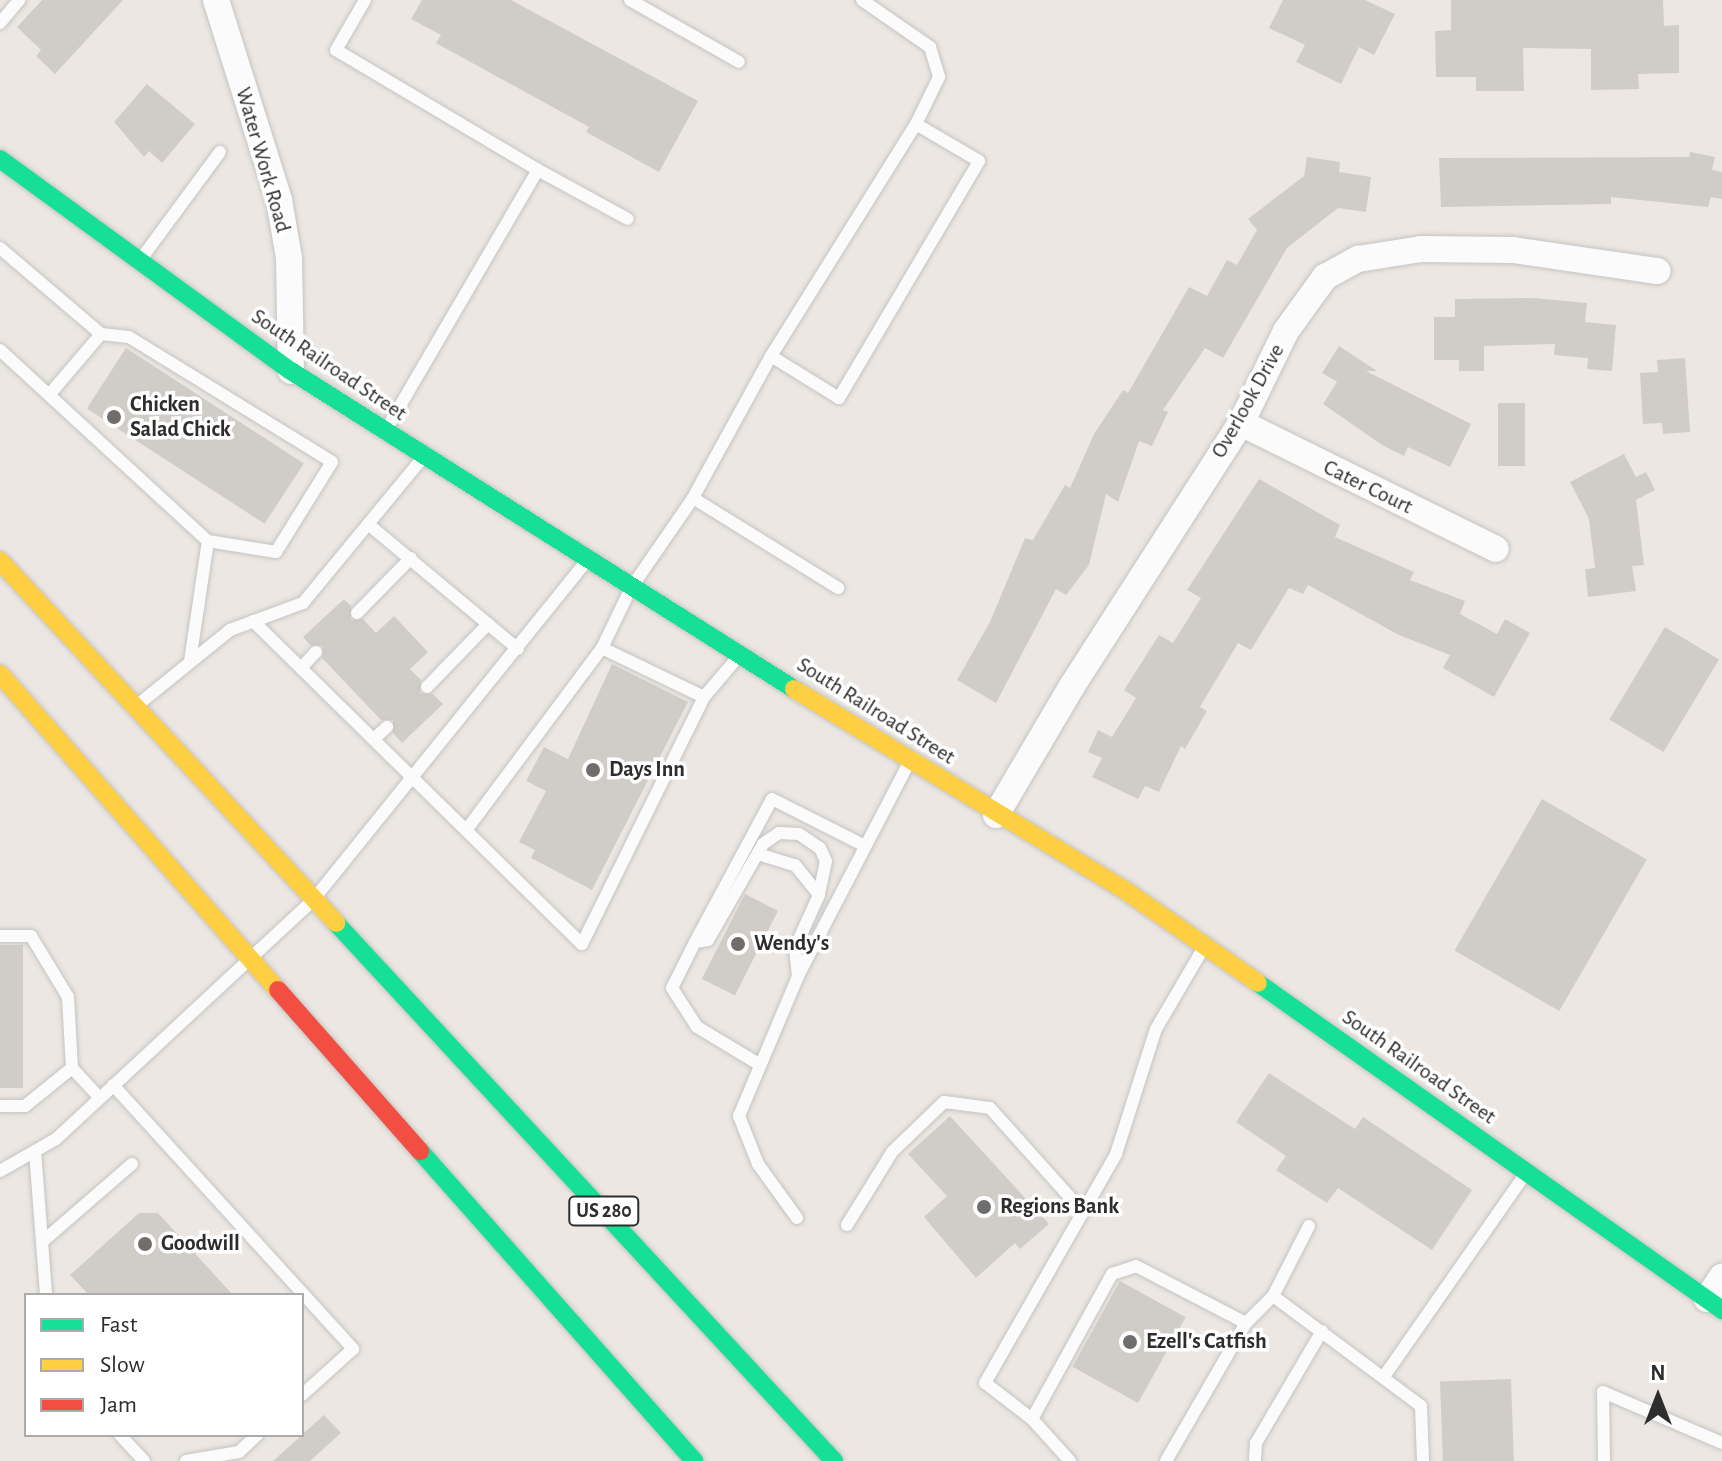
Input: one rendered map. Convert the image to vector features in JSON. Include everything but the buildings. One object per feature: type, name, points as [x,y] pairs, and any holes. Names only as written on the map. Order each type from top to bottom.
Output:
[{"type":"main road","name":"South Railroad Street","points":[[0,159],[291,371],[586,562],[996,815],[1129,893],[1715,1304]]},
{"type":"main road","name":"US 280","points":[[0,561],[834,1461]]},
{"type":"main road","points":[[0,674],[694,1461]]},
{"type":"street","name":"Water Work Road","points":[[216,0],[279,200],[289,258],[291,371]]},
{"type":"street","name":"Overlook Drive","points":[[996,815],[1072,686],[1241,423],[1286,331],[1325,277],[1358,259],[1421,249],[1513,250],[1657,271]]},
{"type":"street","name":"Cater Court","points":[[1241,423],[1496,549]]},
{"type":"street","points":[[1715,1304],[1722,1277]]},
{"type":"lane","points":[[0,23],[19,0]]},
{"type":"lane","points":[[365,0],[336,50],[538,170],[628,219]]},
{"type":"lane","points":[[630,0],[739,62]]},
{"type":"lane","points":[[467,829],[602,648],[631,588],[693,498],[771,356],[916,124],[939,77],[930,47],[862,0]]},
{"type":"lane","points":[[771,356],[839,398],[979,161],[916,124]]},
{"type":"lane","points":[[139,262],[220,152]]},
{"type":"lane","points":[[385,431],[538,170]]},
{"type":"lane","points":[[0,248],[101,334],[129,337],[332,462],[276,552],[208,541],[0,350]]},
{"type":"lane","points":[[49,395],[101,334]]},
{"type":"lane","points":[[135,707],[230,630],[303,603],[424,456]]},
{"type":"lane","points":[[693,498],[838,588]]},
{"type":"lane","points":[[368,524],[518,649]]},
{"type":"lane","points":[[190,662],[208,541]]},
{"type":"lane","points":[[357,613],[411,558]]},
{"type":"lane","points":[[0,1171],[56,1139],[313,900],[586,562]]},
{"type":"lane","points":[[253,621],[582,944],[704,697],[740,655]]},
{"type":"lane","points":[[427,687],[488,624]]},
{"type":"lane","points":[[602,648],[704,697]]},
{"type":"lane","points":[[301,668],[316,652]]},
{"type":"lane","points":[[374,739],[387,727]]},
{"type":"lane","points":[[797,1218],[758,1164],[739,1116],[757,1063],[798,976],[911,760]]},
{"type":"lane","points":[[757,1063],[697,1027],[672,988],[772,799],[865,846]]},
{"type":"lane","points":[[695,942],[708,940],[758,854],[779,833],[799,834],[820,848],[826,861],[819,895],[795,948],[798,976]]},
{"type":"lane","points":[[758,854],[795,865],[819,895]]},
{"type":"lane","points":[[0,936],[31,936],[68,997],[72,1068],[100,1098]]},
{"type":"lane","points":[[1070,1461],[1032,1419],[985,1383],[1116,1154],[1156,1029],[1204,946]]},
{"type":"lane","points":[[0,1106],[25,1106],[72,1068]]},
{"type":"lane","points":[[113,1085],[302,1293]]},
{"type":"lane","points":[[847,1225],[892,1152],[944,1102],[990,1108],[1083,1212]]},
{"type":"lane","points":[[35,1151],[46,1293]]},
{"type":"lane","points":[[42,1242],[132,1164]]},
{"type":"lane","points":[[1385,1375],[1526,1172]]},
{"type":"lane","points":[[1166,1461],[1246,1323],[1273,1296],[1309,1226]]},
{"type":"lane","points":[[1032,1419],[1112,1274],[1136,1266],[1246,1323]]},
{"type":"lane","points":[[304,1295],[353,1349],[304,1393]]},
{"type":"lane","points":[[1273,1296],[1385,1375],[1421,1406],[1423,1461]]},
{"type":"lane","points":[[1255,1461],[1256,1443],[1322,1331]]},
{"type":"lane","points":[[1604,1461],[1603,1392],[1722,1443]]},
{"type":"lane","points":[[122,1437],[144,1461]]},
{"type":"lane","points":[[186,1461],[239,1452],[255,1437]]},
{"type":"traffic: fast","points":[[0,159],[291,371],[794,689]]},
{"type":"traffic: fast","points":[[336,923],[834,1461]]},
{"type":"traffic: fast","points":[[1258,983],[1722,1310]]},
{"type":"traffic: fast","points":[[420,1151],[694,1461]]},
{"type":"traffic: slow","points":[[0,561],[336,923]]},
{"type":"traffic: slow","points":[[0,674],[278,990]]},
{"type":"traffic: slow","points":[[794,689],[1129,893],[1258,983]]},
{"type":"traffic: jam","points":[[278,990],[420,1151]]},
{"type":"place","name":"Chicken Salad Chick","points":[[114,417]]},
{"type":"place","name":"Days Inn","points":[[593,770]]},
{"type":"place","name":"Wendy's","points":[[738,944]]},
{"type":"place","name":"Regions Bank","points":[[984,1207]]},
{"type":"place","name":"Goodwill","points":[[145,1244]]},
{"type":"place","name":"Ezell's Catfish","points":[[1130,1342]]}]
